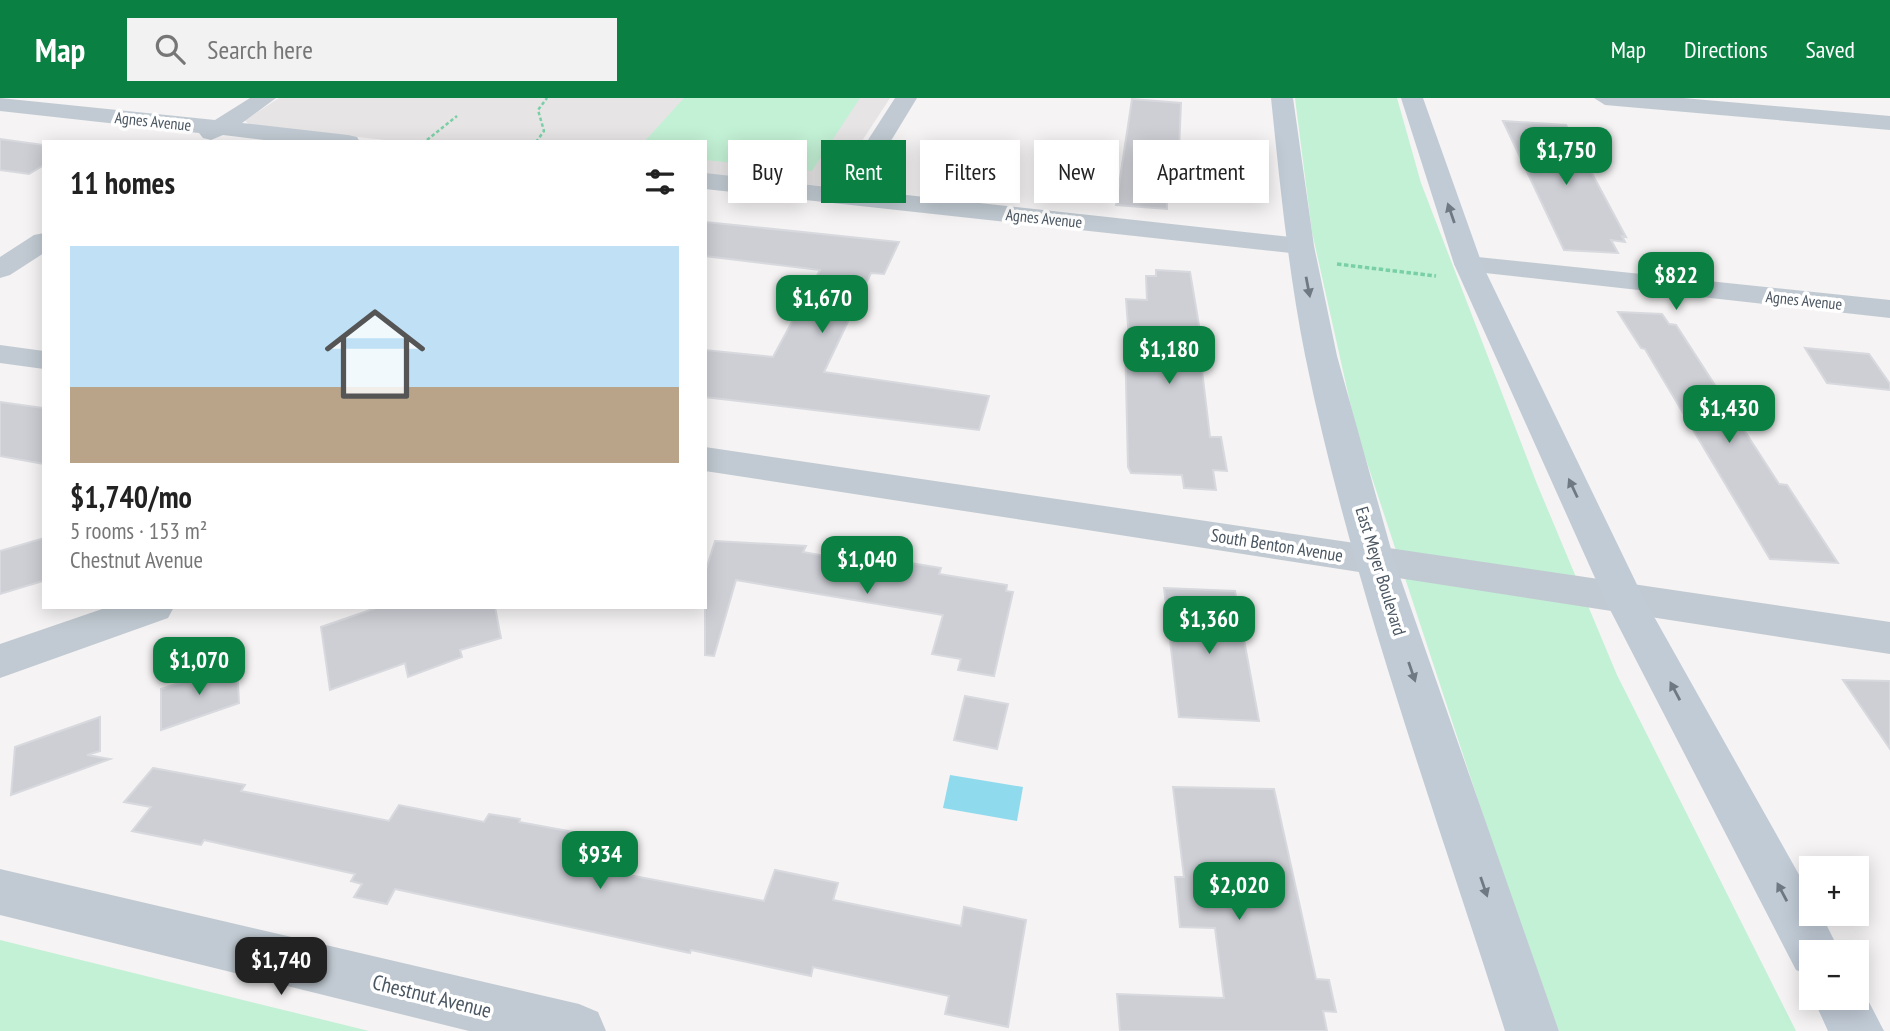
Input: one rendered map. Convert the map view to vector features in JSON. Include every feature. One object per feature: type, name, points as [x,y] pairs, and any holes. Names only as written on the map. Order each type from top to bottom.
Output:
[{"type":"main road","name":"East Meyer Boulevard","points":[[1282,98],[1300,246],[1321,356],[1375,560],[1532,1031]]},
{"type":"main road","points":[[1412,98],[1458,270],[1625,598],[1808,940]]},
{"type":"main road","points":[[1846,1010],[1857,1031]]},
{"type":"street","points":[[200,140],[265,98]]},
{"type":"street","points":[[879,140],[906,98]]},
{"type":"street","points":[[1605,98],[1890,123]]},
{"type":"street","name":"Agnes Avenue","points":[[0,104],[329,140]]},
{"type":"street","name":"Agnes Avenue","points":[[707,181],[821,194]]},
{"type":"street","name":"Agnes Avenue","points":[[906,203],[1300,246]]},
{"type":"street","points":[[0,269],[42,242]]},
{"type":"street","name":"Agnes Avenue","points":[[1458,270],[1890,309]]},
{"type":"street","points":[[0,354],[42,360]]},
{"type":"street","name":"South Benton Avenue","points":[[707,460],[1890,638]]},
{"type":"street","points":[[0,661],[148,609]]},
{"type":"street","name":"Chestnut Avenue","points":[[0,892],[579,1031]]},
{"type":"path","points":[[537,140],[544,131],[538,110],[547,98]]},
{"type":"path","points":[[427,140],[457,116]]},
{"type":"path","points":[[1336,264],[1458,270]]},
{"type":"shaded area","points":[[279,98],[890,98],[863,140],[821,140],[821,186],[807,184],[807,140],[728,140],[728,176],[707,174],[707,140],[385,140],[249,125],[245,120]]},
{"type":"green space","points":[[684,98],[860,98],[832,140],[821,140],[821,157],[812,171],[807,170],[807,140],[728,140],[728,162],[707,160],[707,140],[646,140]]},
{"type":"green space","points":[[1295,98],[1397,98],[1421,183],[1537,484],[1617,675],[1796,1031],[1559,1031],[1500,867],[1356,429],[1312,232]]},
{"type":"green space","points":[[0,940],[369,1031],[0,1031]]},
{"type":"water","points":[[950,775],[1023,787],[1017,821],[943,808]]},
{"type":"building","points":[[1132,99],[1181,103],[1179,140],[1133,140],[1133,203],[1167,203],[1167,209],[1116,205],[1119,203],[1119,185]]},
{"type":"building","points":[[1503,121],[1566,125],[1626,237],[1622,236],[1625,242],[1611,240],[1618,253],[1564,250]]},
{"type":"building","points":[[0,139],[42,145],[42,166],[29,174],[0,170]]},
{"type":"building","points":[[707,222],[899,242],[884,274],[871,273],[824,372],[989,396],[979,430],[707,397],[707,350],[773,357],[820,270],[707,256]]},
{"type":"building","points":[[1156,270],[1190,272],[1201,337],[1198,337],[1210,437],[1221,437],[1227,471],[1213,470],[1216,490],[1184,488],[1182,475],[1131,473],[1128,467],[1125,339],[1129,339],[1126,299],[1147,300],[1146,276],[1156,276]]},
{"type":"building","points":[[1618,312],[1662,314],[1669,324],[1676,325],[1779,484],[1787,485],[1838,563],[1770,559],[1645,349],[1641,348]]},
{"type":"building","points":[[1805,348],[1869,354],[1890,384],[1890,390],[1827,383]]},
{"type":"building","points":[[0,402],[42,408],[42,464],[0,456]]},
{"type":"building","points":[[42,539],[42,581],[0,594],[0,551]]},
{"type":"building","points":[[715,541],[806,546],[803,552],[836,558],[833,565],[900,575],[904,562],[941,568],[939,574],[1007,585],[1006,591],[1013,592],[994,676],[958,670],[961,659],[932,654],[943,615],[736,580],[714,656],[705,655],[707,567]]},
{"type":"building","points":[[1164,588],[1235,591],[1259,721],[1179,717]]},
{"type":"building","points":[[373,609],[495,609],[501,638],[460,650],[462,657],[408,677],[405,663],[330,690],[321,627]]},
{"type":"building","points":[[237,664],[239,703],[161,730],[161,689]]},
{"type":"building","points":[[1843,680],[1890,681],[1890,749]]},
{"type":"building","points":[[965,696],[1008,704],[997,749],[954,740]]},
{"type":"building","points":[[100,717],[100,751],[87,755],[110,759],[11,795],[15,747]]},
{"type":"building","points":[[153,768],[245,785],[241,791],[389,821],[399,805],[484,822],[489,814],[520,819],[519,822],[601,837],[595,850],[611,852],[603,870],[764,901],[775,870],[838,883],[833,900],[961,926],[964,907],[1026,920],[1008,1027],[945,1014],[949,996],[813,967],[811,976],[691,950],[690,953],[395,889],[387,904],[354,897],[362,884],[351,881],[355,874],[204,840],[201,845],[132,831],[151,807],[124,802]]},
{"type":"building","points":[[1173,787],[1274,789],[1316,979],[1329,980],[1336,1012],[1323,1011],[1327,1031],[1120,1031],[1117,994],[1224,998],[1215,928],[1180,927],[1175,877],[1184,877]]}]
